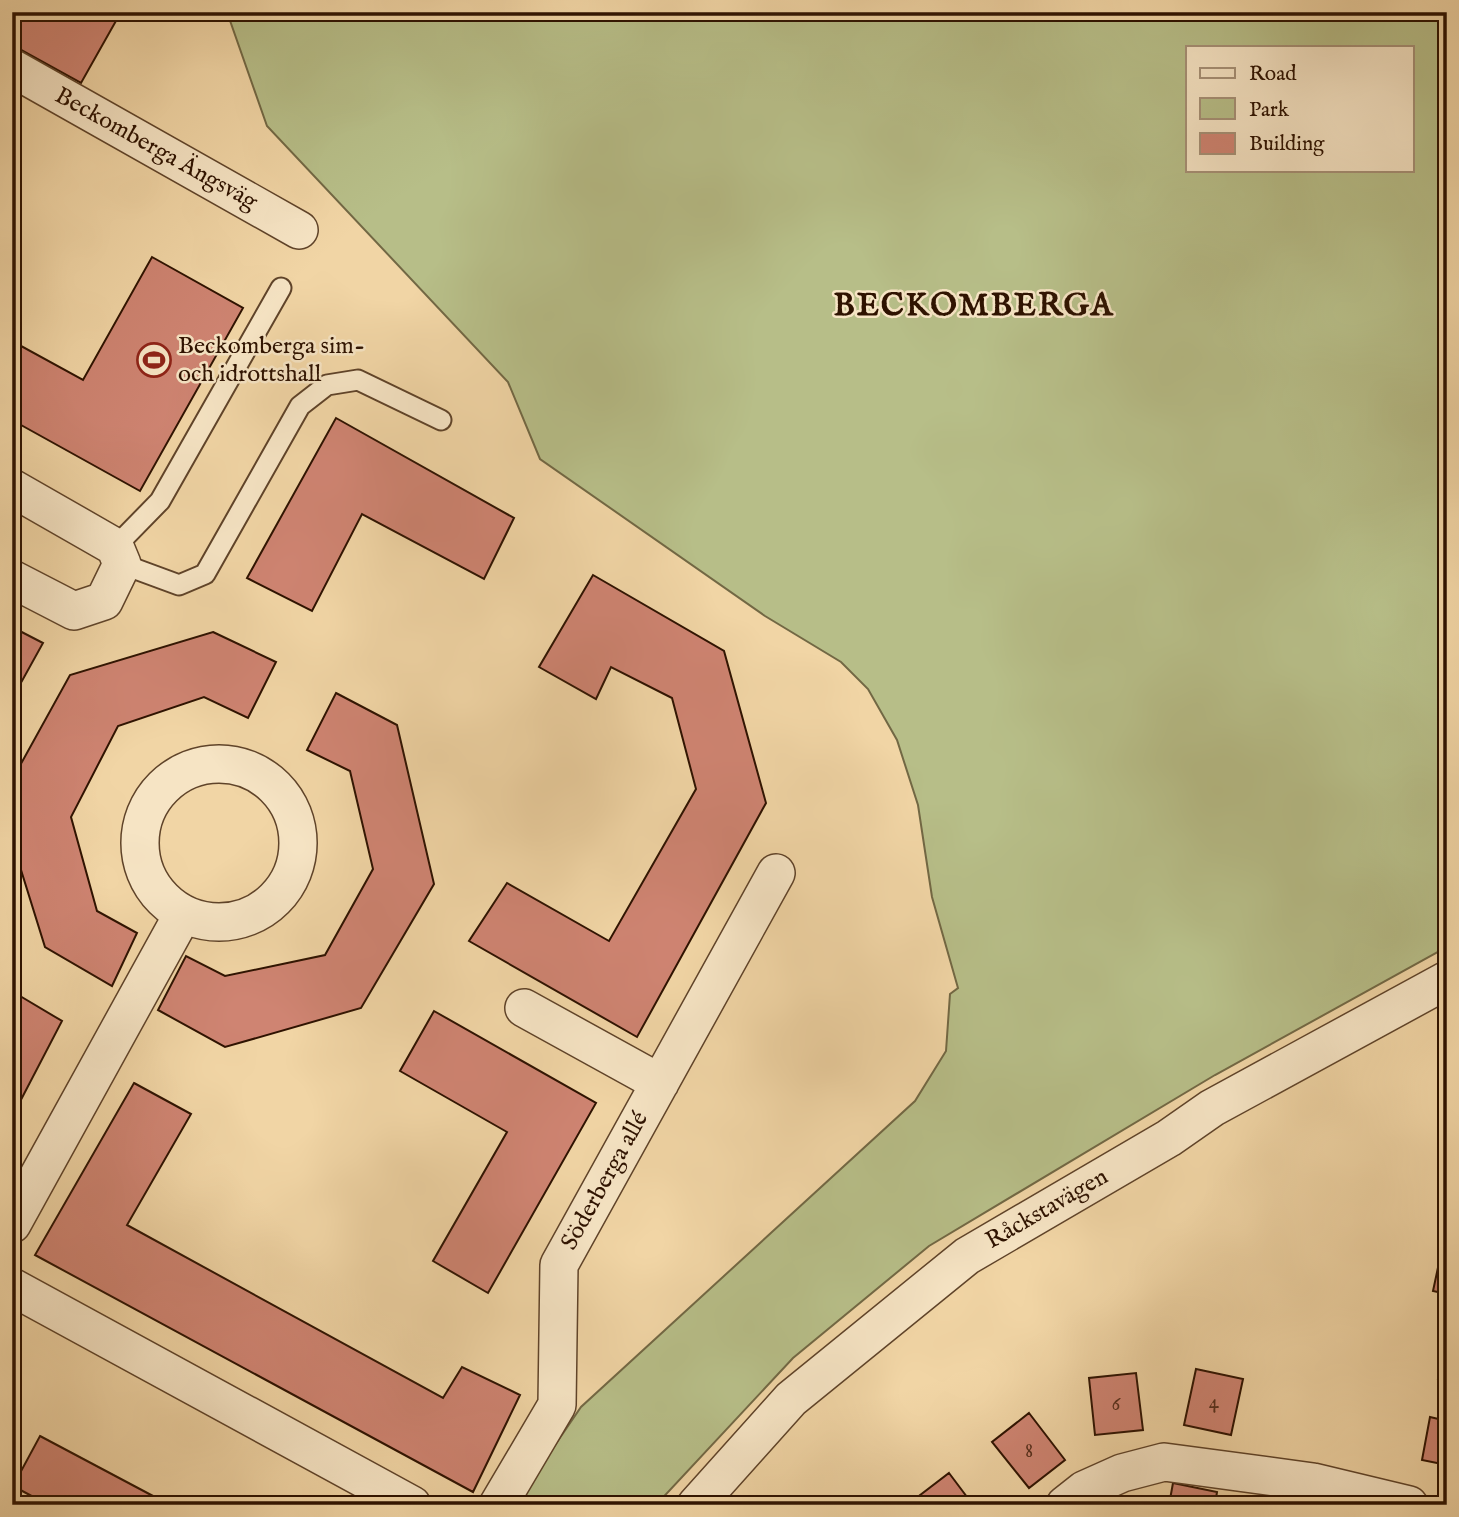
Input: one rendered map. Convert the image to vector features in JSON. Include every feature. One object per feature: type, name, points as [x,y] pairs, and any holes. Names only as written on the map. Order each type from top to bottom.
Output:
[{"type":"street","name":"Beckomberga Ängsväg","points":[[12,68],[299,230]]},
{"type":"street","points":[[12,488],[119,555],[104,601],[74,611],[12,579]]},
{"type":"street","points":[[224,764],[250,770],[272,784],[288,803],[297,827],[298,840],[298,853],[291,877],[277,898],[257,914],[232,922],[207,922],[183,914],[161,898],[146,876],[139,849],[142,822],[153,798],[172,778],[197,767],[224,764]]},
{"type":"street","name":"Söderberga allé","points":[[498,1505],[557,1405],[559,1265],[776,873]]},
{"type":"street","points":[[12,1224],[183,914]]},
{"type":"street","name":"Råckstavägen","points":[[696,1505],[791,1399],[967,1256],[1168,1138],[1212,1108],[1447,980]]},
{"type":"street","points":[[524,1009],[660,1083]]},
{"type":"street","points":[[12,1287],[412,1505]]},
{"type":"street","points":[[1065,1505],[1084,1490],[1122,1473],[1164,1462],[1313,1482],[1409,1505]]},
{"type":"lane","points":[[281,288],[160,501],[119,555],[179,584],[205,574],[300,406],[327,385],[358,380],[441,420]]},
{"type":"green space","points":[[227,12],[1447,12],[1447,947],[1215,1075],[929,1246],[793,1358],[656,1505],[514,1505],[581,1407],[915,1101],[946,1051],[950,994],[958,988],[932,897],[918,805],[897,740],[868,689],[841,662],[765,616],[540,459],[508,382],[267,126]]},
{"type":"building","points":[[12,12],[121,12],[81,83],[12,45]]},
{"type":"building","name":"Beckomberga sim- och idrottshall","points":[[152,257],[243,308],[140,491],[12,420],[12,341],[83,380]]},
{"type":"building","points":[[336,418],[514,518],[484,579],[362,514],[312,611],[247,578]]},
{"type":"building","points":[[593,575],[724,651],[766,803],[637,1037],[469,941],[507,883],[609,941],[696,789],[672,698],[611,667],[596,699],[539,667]]},
{"type":"building","points":[[12,627],[43,643],[12,699]]},
{"type":"building","points":[[213,632],[276,662],[248,718],[204,697],[118,726],[71,817],[97,911],[137,933],[112,986],[45,947],[12,841],[12,780],[70,675]]},
{"type":"building","points":[[336,693],[397,725],[434,884],[361,1008],[225,1047],[158,1010],[186,956],[225,976],[325,955],[373,869],[350,771],[307,750]]},
{"type":"building","points":[[15,993],[62,1021],[12,1117],[12,998]]},
{"type":"building","points":[[434,1011],[596,1103],[488,1293],[433,1261],[507,1132],[400,1071]]},
{"type":"building","points":[[134,1083],[191,1114],[127,1225],[443,1398],[462,1367],[520,1395],[473,1492],[35,1255]]},
{"type":"building","points":[[1443,1244],[1447,1245],[1447,1294],[1433,1291]]},
{"type":"building","points":[[1447,1339],[1447,1381],[1438,1379]]},
{"type":"building","points":[[1196,1369],[1243,1379],[1231,1435],[1184,1425]]},
{"type":"building","points":[[1136,1373],[1143,1430],[1095,1435],[1089,1378]]},
{"type":"building","points":[[1029,1413],[1065,1460],[1029,1488],[992,1442]]},
{"type":"building","points":[[1430,1417],[1447,1421],[1447,1465],[1422,1460]]},
{"type":"building","points":[[40,1436],[170,1505],[36,1505],[39,1500],[13,1486]]},
{"type":"building","points":[[949,1473],[973,1505],[919,1505],[915,1499]]},
{"type":"building","points":[[1173,1483],[1217,1492],[1215,1505],[1169,1505]]},
{"type":"place","name":"Beckomberga sim- och idrottshall","points":[[154,360]]},
{"type":"district","name":"BECKOMBERGA","points":[[974,306]]}]
